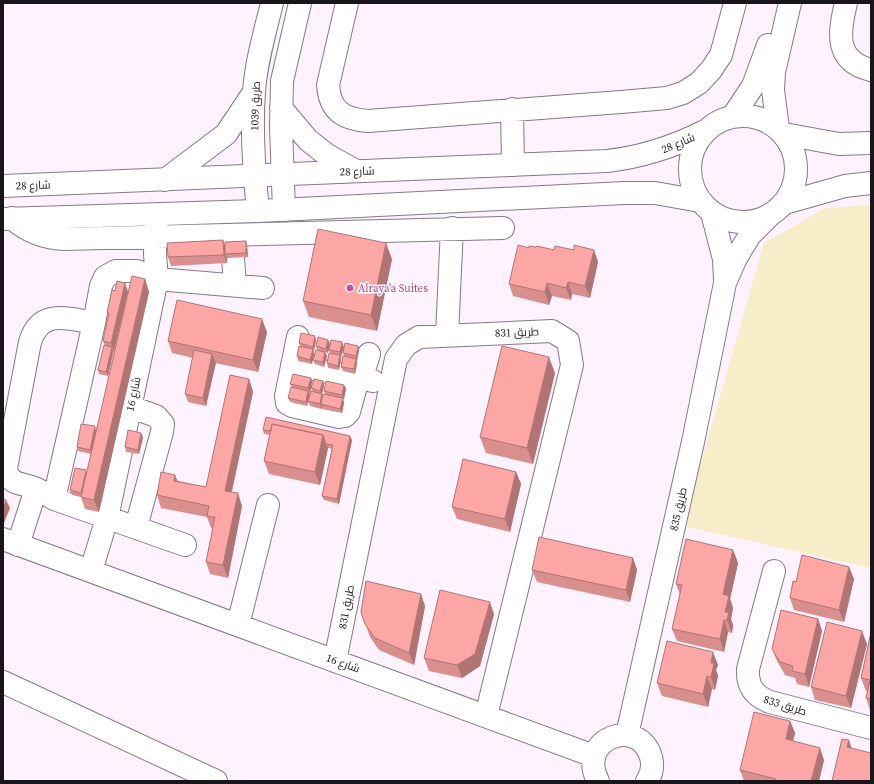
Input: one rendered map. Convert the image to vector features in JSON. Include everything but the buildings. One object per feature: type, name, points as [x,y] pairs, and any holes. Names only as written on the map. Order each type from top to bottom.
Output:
[{"type":"street","name":"طريق 1039","points":[[258,211],[254,175],[254,92],[272,3]]},
{"type":"street","points":[[284,210],[281,108],[282,81],[300,3]]},
{"type":"street","points":[[348,3],[328,85],[329,97],[335,108],[344,116],[356,120],[368,121],[512,109],[628,102],[667,98],[683,93],[699,83],[711,70],[721,55],[735,3]]},
{"type":"street","points":[[732,116],[753,86],[761,69],[779,3]]},
{"type":"street","points":[[777,210],[794,187],[797,168],[794,150],[781,131],[773,90],[774,72],[790,3]]},
{"type":"street","points":[[846,3],[840,27],[842,47],[855,63],[871,70]]},
{"type":"street","points":[[165,180],[226,134],[254,92]]},
{"type":"street","points":[[281,108],[308,140],[328,155],[356,171]]},
{"type":"street","points":[[512,109],[513,165]]},
{"type":"street","points":[[706,207],[693,188],[690,173],[690,158],[696,143],[705,131],[717,122],[732,116],[756,117],[781,131],[839,144],[871,143]]},
{"type":"street","name":"شارع 28","points":[[3,186],[628,159],[668,148],[705,131]]},
{"type":"street","points":[[7,219],[284,210],[640,192],[670,195],[706,207],[730,221],[750,222],[777,210],[845,186],[871,183]]},
{"type":"street","name":"طريق 835","points":[[706,207],[724,259],[725,283]]},
{"type":"street","name":"طريق 835","points":[[627,735],[693,442],[725,283],[736,258],[750,235],[777,210]]},
{"type":"street","name":"شارع 16","points":[[91,572],[106,518],[131,407],[156,279],[155,238],[157,214]]},
{"type":"street","points":[[7,219],[30,232],[52,238],[155,238],[232,246],[452,228],[503,228]]},
{"type":"street","points":[[447,335],[452,228]]},
{"type":"street","points":[[232,246],[235,285]]},
{"type":"street","points":[[10,542],[45,494],[94,323],[101,286],[105,277],[116,271],[136,272],[156,279],[263,288]]},
{"type":"street","points":[[94,323],[51,319],[42,321],[32,334],[6,468],[7,476],[13,482],[106,518],[185,545]]},
{"type":"street","name":"طريق 831","points":[[335,661],[396,359],[406,345],[419,337],[552,331],[568,341],[572,365],[486,716]]},
{"type":"street","points":[[298,337],[286,399],[287,403],[292,406],[339,417],[345,416],[349,412],[359,379],[364,370],[369,354]]},
{"type":"street","points":[[292,365],[359,379],[391,383]]},
{"type":"street","points":[[131,407],[156,416],[163,424],[136,527]]},
{"type":"street","points":[[238,625],[268,505]]},
{"type":"street","name":"شارع 16","points":[[10,542],[594,756]]},
{"type":"street","name":"طريق 833","points":[[774,571],[748,669],[748,683],[752,690],[763,699],[770,702],[871,728]]},
{"type":"street","points":[[3,682],[216,781]]},
{"type":"street","points":[[598,781],[593,765],[594,756],[601,745],[611,737],[627,735],[636,738],[644,744],[649,751],[652,765],[650,780]]},
{"type":"sand","points":[[871,205],[871,568],[683,526],[764,243],[825,208]]},
{"type":"place","name":"Alraya'a Suites","points":[[350,288]]}]
